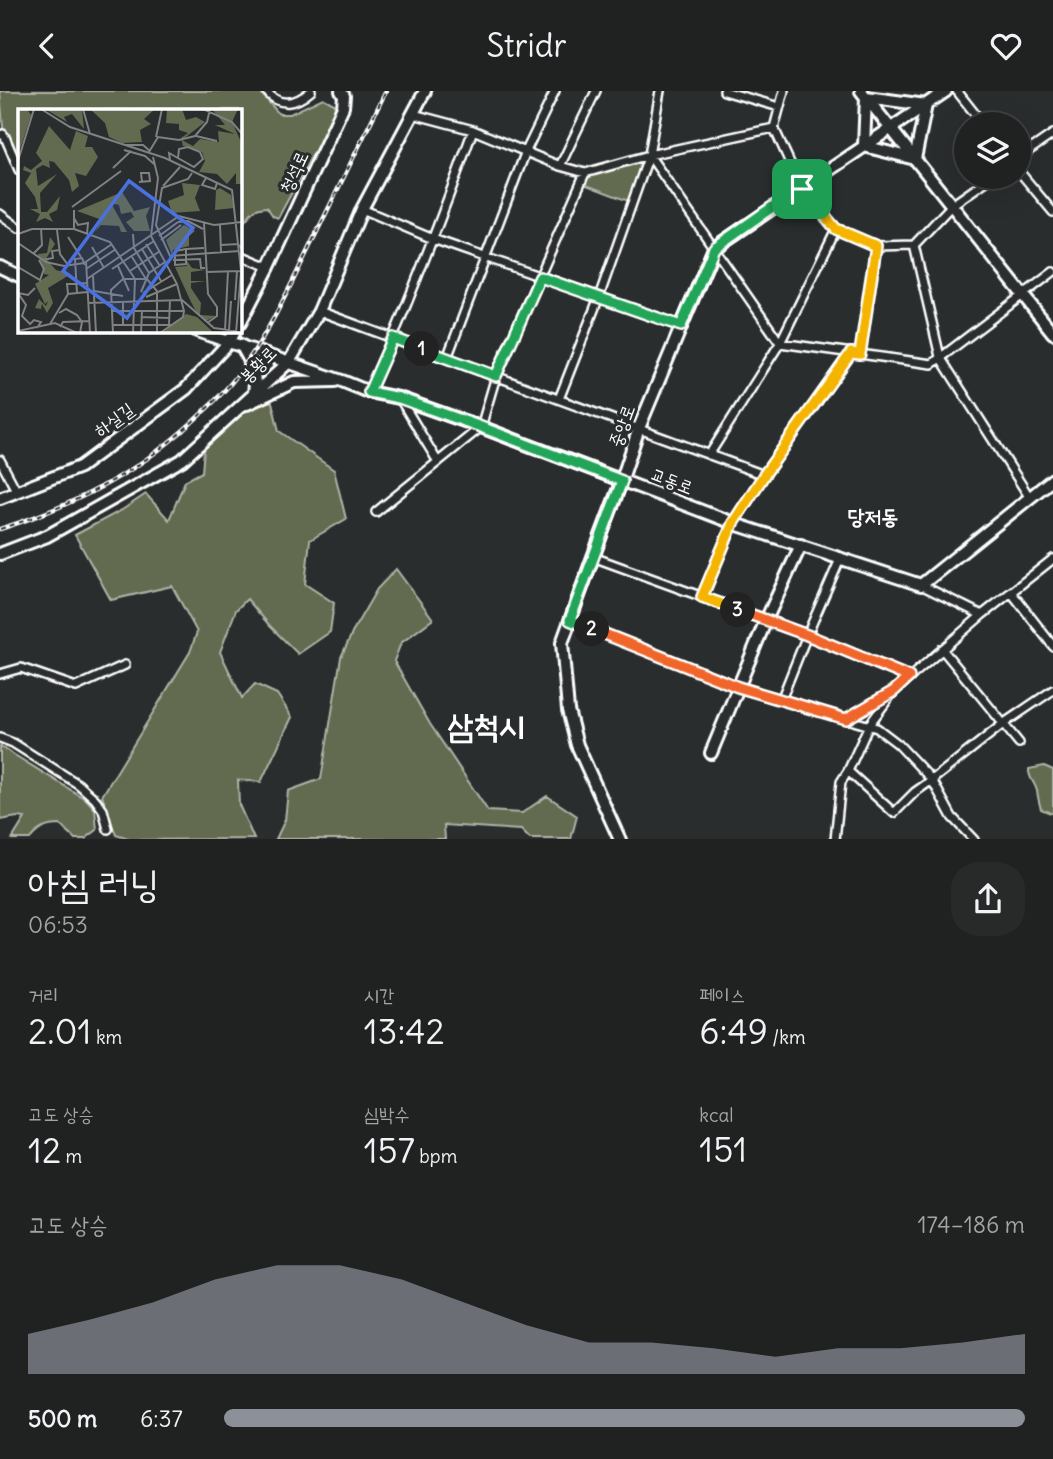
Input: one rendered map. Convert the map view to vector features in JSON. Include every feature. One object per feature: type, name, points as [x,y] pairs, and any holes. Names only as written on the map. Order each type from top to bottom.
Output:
[{"type":"street","points":[[266,91],[273,99],[282,103],[305,97],[311,91]]},
{"type":"street","name":"청석로","points":[[245,304],[269,267],[343,107],[344,96],[341,91]]},
{"type":"street","name":"봉황로","points":[[0,554],[47,536],[182,460],[289,362],[320,311],[362,209],[425,91]]},
{"type":"street","points":[[447,358],[527,151],[555,91]]},
{"type":"street","points":[[560,166],[596,91]]},
{"type":"street","points":[[559,399],[599,297],[649,155],[660,91]]},
{"type":"street","points":[[724,91],[779,107]]},
{"type":"street","points":[[783,91],[774,128],[801,187],[836,229],[876,246],[914,245],[952,205],[975,189]]},
{"type":"street","points":[[714,248],[946,91]]},
{"type":"street","points":[[957,91],[974,112]]},
{"type":"street","points":[[864,94],[926,105]]},
{"type":"street","points":[[864,94],[1053,333]]},
{"type":"street","points":[[864,94],[864,146]]},
{"type":"street","points":[[915,159],[926,105]]},
{"type":"street","points":[[413,114],[473,130],[560,166],[585,173],[649,155],[774,128]]},
{"type":"street","points":[[369,392],[433,239],[473,130]]},
{"type":"street","points":[[1031,149],[1053,134]]},
{"type":"street","points":[[2,135],[18,168]]},
{"type":"street","points":[[864,146],[915,159]]},
{"type":"street","points":[[649,155],[780,344],[932,364],[1053,272]]},
{"type":"street","points":[[376,512],[481,427],[496,376],[585,173]]},
{"type":"street","points":[[1031,186],[1053,212]]},
{"type":"street","points":[[362,209],[433,239],[681,326]]},
{"type":"street","points":[[0,214],[18,227]]},
{"type":"street","points":[[709,454],[780,344],[836,229]]},
{"type":"street","points":[[914,245],[940,357],[1030,498]]},
{"type":"street","points":[[860,354],[876,246]]},
{"type":"street","name":"중앙로","points":[[620,839],[577,745],[568,710],[562,643],[639,428],[714,248]]},
{"type":"street","points":[[242,256],[269,267]]},
{"type":"street","points":[[0,267],[18,272]]},
{"type":"street","points":[[320,311],[764,475]]},
{"type":"street","name":"교동로","points":[[206,333],[235,339],[369,392],[399,398],[481,427],[733,523],[921,585],[982,615]]},
{"type":"street","points":[[235,339],[254,368],[254,393]]},
{"type":"street","name":"하실길","points":[[0,498],[80,467],[186,389],[235,339]]},
{"type":"street","points":[[702,597],[733,523],[851,353]]},
{"type":"street","points":[[238,408],[294,382],[342,381]]},
{"type":"street","points":[[399,398],[438,462]]},
{"type":"street","points":[[0,460],[17,492]]},
{"type":"street","points":[[921,585],[1053,479]]},
{"type":"street","points":[[711,753],[766,620],[801,545]]},
{"type":"street","points":[[593,557],[807,635],[909,677]]},
{"type":"street","points":[[781,699],[841,558]]},
{"type":"street","points":[[835,839],[841,782],[869,725],[894,691],[982,615],[1053,559]]},
{"type":"street","points":[[1011,592],[1053,646]]},
{"type":"street","points":[[570,620],[738,687],[877,727],[898,744],[932,781],[952,817],[974,839]]},
{"type":"street","points":[[942,649],[1019,744]]},
{"type":"street","points":[[0,674],[21,668],[76,687],[125,665]]},
{"type":"street","points":[[848,771],[894,813],[915,792],[1003,724],[1053,690]]},
{"type":"street","points":[[846,719],[894,691]]},
{"type":"street","points":[[0,738],[13,743],[78,784],[103,810],[107,829]]},
{"type":"green space","points":[[0,91],[259,91],[279,114],[290,114],[323,98],[334,104],[336,112],[278,218],[273,216],[267,207],[251,213],[244,222],[242,109],[18,109],[18,167],[4,139]]},
{"type":"green space","points":[[647,158],[631,202],[581,183],[587,169]]},
{"type":"green space","points":[[258,398],[272,402],[279,431],[334,470],[346,519],[310,540],[305,584],[334,603],[330,632],[298,654],[247,599],[236,610],[220,652],[242,698],[255,684],[277,694],[292,717],[261,782],[238,780],[239,805],[254,839],[128,839],[116,835],[102,796],[190,652],[197,632],[172,586],[111,600],[75,535],[146,494],[169,520],[185,481],[202,472],[205,437]]},
{"type":"green space","points":[[396,569],[433,619],[401,643],[394,661],[430,724],[488,811],[522,813],[547,796],[577,816],[571,839],[530,839],[521,830],[444,825],[445,839],[276,839],[285,820],[288,791],[321,779],[341,657],[377,589]]},
{"type":"green space","points":[[0,746],[87,800],[95,809],[97,830],[85,839],[75,839],[60,825],[55,825],[43,828],[30,839],[12,839],[25,818],[0,820]]},
{"type":"green space","points":[[1044,766],[1053,770],[1053,814],[1041,809],[1029,772],[1029,769]]},
{"type":"railway","points":[[0,529],[82,497],[132,469],[179,434],[228,387],[279,309],[386,91]]},
{"type":"district","name":"당저동","points":[[873,517]]},
{"type":"district","name":"삼척시","points":[[486,726]]},
{"type":"route","points":[[801,187],[802,189],[836,229],[876,246],[860,354],[851,353],[764,475],[733,523],[702,597],[807,635],[909,677],[894,691],[846,719],[738,687],[570,620],[622,481],[399,398],[369,392],[393,338],[496,376],[540,277],[681,326],[714,248],[801,187]]}]
